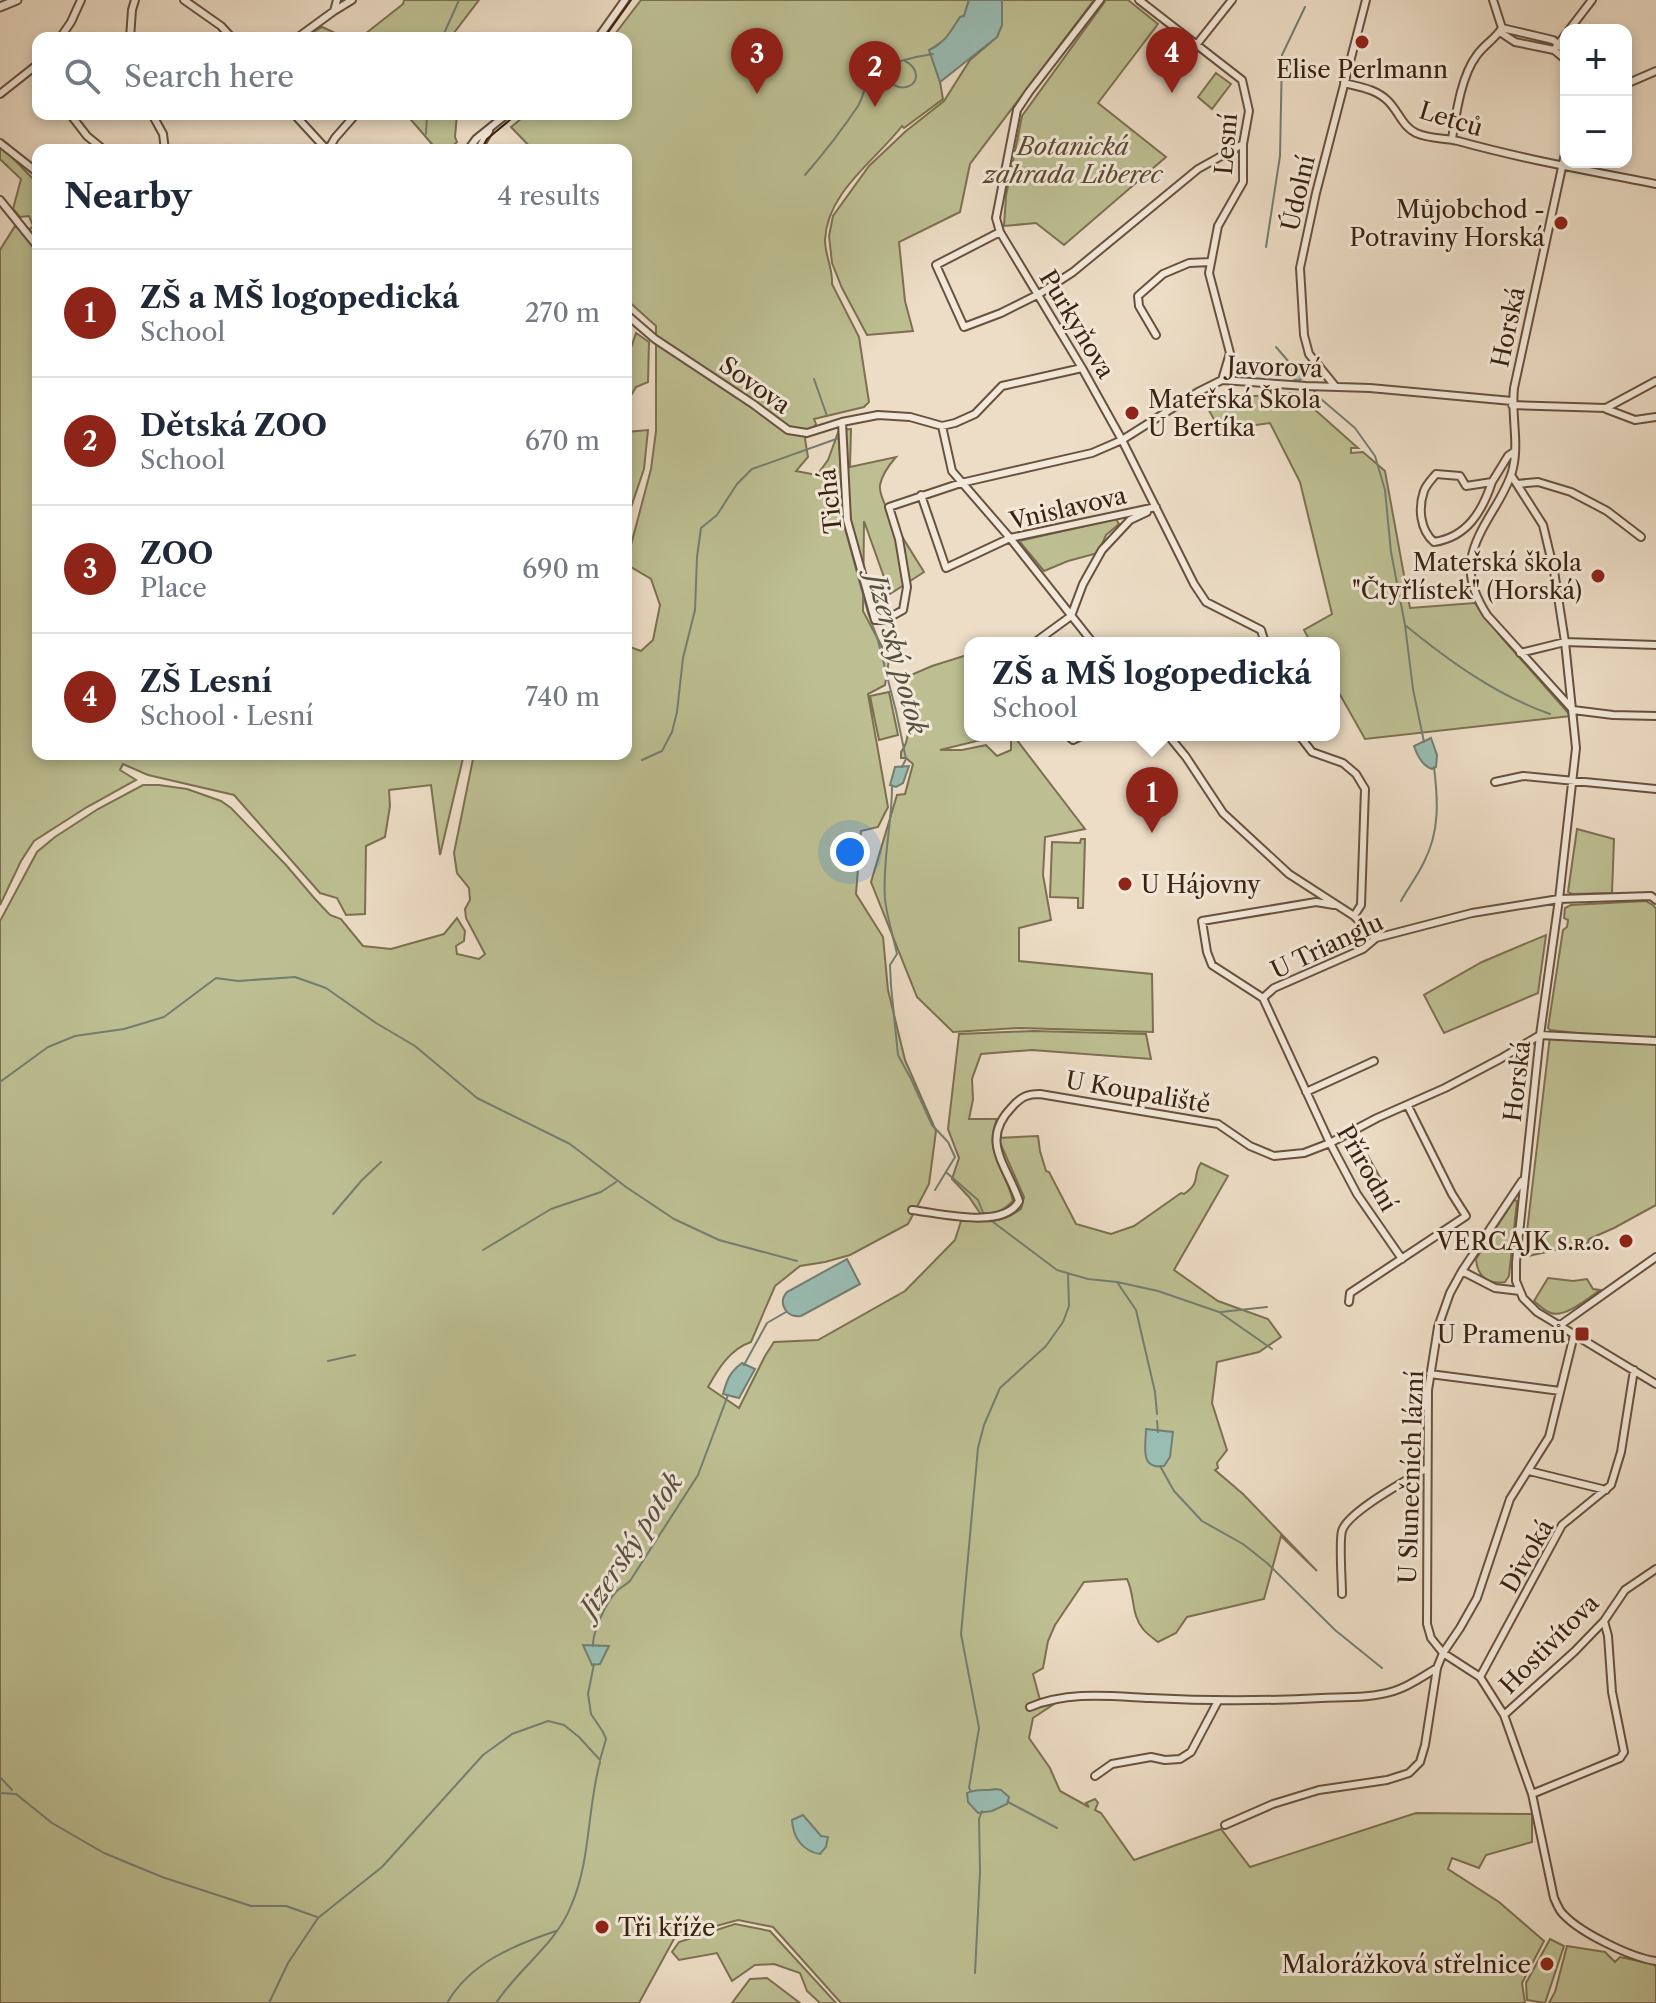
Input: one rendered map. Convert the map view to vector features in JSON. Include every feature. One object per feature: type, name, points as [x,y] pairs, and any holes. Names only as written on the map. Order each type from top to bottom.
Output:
[{"type":"street","points":[[0,7],[17,0]]},
{"type":"street","points":[[64,32],[81,0]]},
{"type":"street","points":[[130,32],[135,0]]},
{"type":"street","points":[[184,0],[226,32]]},
{"type":"street","points":[[334,11],[337,0]]},
{"type":"street","points":[[305,32],[352,0]]},
{"type":"street","points":[[602,32],[625,0]]},
{"type":"street","points":[[1100,0],[1017,110],[996,218],[1000,232],[936,265],[964,327],[1039,294],[1073,272],[1198,169],[1243,144]]},
{"type":"street","name":"Lesní","points":[[1139,0],[1242,80],[1249,111],[1243,144],[1243,182],[1218,226],[1209,273],[1230,353],[1222,380]]},
{"type":"street","points":[[1197,44],[1232,0]]},
{"type":"street","name":"Údolní","points":[[1337,387],[1309,354],[1304,335],[1300,268],[1366,0]]},
{"type":"street","points":[[1493,0],[1501,30],[1515,42],[1560,49]]},
{"type":"street","points":[[1574,24],[1592,0]]},
{"type":"street","points":[[1501,30],[1553,40],[1560,52]]},
{"type":"street","points":[[1452,139],[1469,67],[1501,30]]},
{"type":"street","points":[[1556,47],[1560,42]]},
{"type":"street","points":[[0,94],[32,69]]},
{"type":"street","points":[[1632,81],[1656,71]]},
{"type":"street","name":"Letců","points":[[1344,83],[1376,91],[1390,102],[1403,124],[1416,133],[1560,166]]},
{"type":"street","points":[[75,120],[97,144]]},
{"type":"street","points":[[155,120],[164,144]]},
{"type":"street","points":[[300,120],[322,144]]},
{"type":"street","points":[[332,144],[351,120]]},
{"type":"street","points":[[472,144],[499,120]]},
{"type":"street","points":[[482,144],[493,125]]},
{"type":"street","points":[[0,143],[32,168]]},
{"type":"street","name":"Horská","points":[[1562,168],[1512,403],[1515,451],[1511,475],[1477,537],[1470,570],[1478,601],[1487,615],[1573,710]]},
{"type":"street","name":"Letců","points":[[1572,168],[1656,184]]},
{"type":"street","points":[[0,200],[32,240]]},
{"type":"street","name":"Purkyňova","points":[[1000,232],[1122,440],[1194,584],[1206,602],[1261,630],[1263,637]]},
{"type":"street","points":[[1156,335],[1139,306],[1138,296],[1163,274],[1189,263],[1211,262]]},
{"type":"street","name":"Sovova","points":[[632,319],[655,339],[788,430],[807,433],[878,415],[910,417],[942,426]]},
{"type":"street","points":[[1082,368],[1002,386],[975,414],[942,426],[952,471],[1087,635]]},
{"type":"street","name":"Javorová","points":[[875,620],[885,620],[903,610],[907,587],[899,539],[889,507],[961,483],[1092,453],[1122,440],[1222,380],[1606,408],[1635,420],[1656,417]]},
{"type":"street","points":[[1606,408],[1656,381]]},
{"type":"street","name":"Tichá","points":[[842,422],[847,520],[875,620]]},
{"type":"street","points":[[1492,482],[1466,486],[1460,476],[1436,474],[1424,489],[1421,507],[1427,537],[1434,542],[1440,541],[1465,530],[1487,499],[1492,482],[1508,456],[1515,451]]},
{"type":"street","name":"Horská","points":[[1511,475],[1543,525],[1554,571],[1576,748],[1524,1177],[1516,1262],[1516,1281],[1520,1291]]},
{"type":"street","points":[[1517,484],[1538,482],[1571,492],[1607,511],[1641,537]]},
{"type":"street","name":"Vnislavova","points":[[921,495],[946,568],[1010,538],[1156,507]]},
{"type":"street","points":[[1042,637],[1071,616],[1083,584],[1102,550],[1130,520],[1156,507]]},
{"type":"street","points":[[1520,653],[1565,642],[1656,645]]},
{"type":"street","points":[[1573,710],[1656,716]]},
{"type":"street","points":[[1173,741],[1223,813],[1289,874],[1354,916],[1376,938]]},
{"type":"street","points":[[1304,741],[1312,752],[1343,763],[1356,774],[1365,789],[1361,905],[1354,916]]},
{"type":"street","points":[[1495,782],[1523,776],[1656,789]]},
{"type":"street","name":"U Trianglu","points":[[1341,907],[1316,902],[1202,921],[1212,965],[1263,998],[1274,988],[1363,949],[1376,938],[1472,913],[1559,899],[1654,895]]},
{"type":"street","name":"Přírodní","points":[[1263,998],[1357,1194],[1402,1259]]},
{"type":"street","points":[[1540,1035],[1656,1041]]},
{"type":"street","name":"U Koupaliště","points":[[913,1210],[990,1218],[1015,1209],[1019,1201],[996,1149],[997,1130],[1006,1113],[1021,1098],[1030,1094],[1218,1124],[1250,1146],[1274,1156],[1304,1153],[1408,1106],[1540,1035]]},
{"type":"street","points":[[1306,1092],[1374,1061]]},
{"type":"street","points":[[1349,1302],[1350,1293],[1466,1216],[1408,1106]]},
{"type":"street","name":"U Slunečních lázní","points":[[1443,1653],[1431,1638],[1427,1624],[1430,1374],[1438,1327],[1450,1293],[1524,1177]]},
{"type":"street","points":[[1559,1326],[1656,1257]]},
{"type":"street","points":[[1462,1271],[1495,1288],[1520,1291],[1537,1312],[1656,1384]]},
{"type":"street","points":[[1225,1825],[1273,1804],[1319,1790],[1387,1780],[1409,1773],[1420,1762],[1437,1668],[1477,1598],[1506,1508],[1549,1437],[1574,1335]]},
{"type":"street","name":"Divoká","points":[[1480,1677],[1562,1525],[1611,1485],[1621,1452],[1634,1370]]},
{"type":"street","points":[[1430,1374],[1560,1391]]},
{"type":"street","points":[[1342,1594],[1342,1531],[1348,1521],[1427,1468]]},
{"type":"street","points":[[1529,1471],[1606,1490]]},
{"type":"street","name":"Hostivítova","points":[[1504,1715],[1575,1651],[1604,1621],[1625,1590],[1656,1569]]},
{"type":"street","points":[[1532,1794],[1620,1758],[1624,1752],[1612,1692],[1604,1621]]},
{"type":"street","points":[[1443,1653],[1480,1677],[1504,1715],[1532,1794],[1554,1898],[1561,1912],[1575,1925],[1596,1937],[1641,1959],[1656,1961]]},
{"type":"street","points":[[1030,1707],[1054,1698],[1082,1695],[1218,1701],[1381,1694],[1410,1685],[1437,1668]]},
{"type":"street","points":[[1095,1776],[1112,1764],[1151,1757],[1180,1759],[1191,1752],[1218,1701]]},
{"type":"green space","points":[[404,0],[479,0],[455,32],[368,32]]},
{"type":"green space","points":[[641,0],[969,0],[964,16],[960,17],[947,38],[930,50],[943,99],[904,128],[902,126],[843,192],[828,223],[825,246],[832,284],[859,337],[869,402],[864,407],[814,419],[816,424],[805,439],[808,457],[796,471],[817,475],[828,460],[839,430],[851,429],[850,467],[896,457],[882,477],[881,493],[890,515],[924,572],[890,594],[864,521],[863,611],[889,660],[885,685],[868,694],[888,807],[878,827],[861,831],[856,894],[883,937],[888,990],[905,1060],[936,1131],[929,1184],[908,1224],[850,1255],[800,1266],[775,1286],[751,1342],[731,1355],[708,1387],[739,1408],[774,1342],[818,1340],[905,1291],[955,1240],[962,1218],[993,1221],[1021,1209],[1024,1197],[998,1138],[1038,1136],[1046,1171],[1076,1224],[1111,1234],[1134,1226],[1190,1190],[1201,1163],[1228,1176],[1174,1270],[1218,1301],[1268,1319],[1281,1337],[1259,1352],[1217,1362],[1212,1403],[1227,1450],[1215,1470],[1243,1494],[1317,1571],[1281,1536],[1264,1599],[1187,1617],[1176,1633],[1158,1642],[1139,1623],[1127,1579],[1084,1582],[1055,1625],[1048,1641],[1043,1668],[1033,1674],[1040,1700],[1050,1699],[1054,1704],[1033,1718],[1029,1738],[1050,1768],[1060,1791],[1089,1807],[1086,1803],[1095,1799],[1098,1803],[1095,1810],[1101,1813],[1134,1860],[1221,1829],[1250,1867],[1416,1813],[1532,1814],[1532,1842],[1486,1855],[1479,1868],[1452,1858],[1448,1869],[1499,1902],[1544,1941],[1522,1983],[1525,2003],[841,2003],[773,1927],[738,1920],[675,1937],[639,2003],[0,2003],[0,921],[37,852],[98,809],[143,785],[159,785],[187,789],[221,801],[231,808],[330,915],[341,919],[363,946],[391,949],[444,934],[457,918],[465,931],[464,941],[456,946],[457,954],[479,959],[485,954],[466,918],[469,888],[457,873],[454,853],[473,760],[632,760],[632,648],[641,651],[653,640],[660,605],[651,579],[632,568],[632,541],[651,469],[656,431],[656,326],[632,304],[632,144],[527,144],[511,127],[520,120],[632,120],[632,32],[617,32]]},
{"type":"green space","points":[[1002,0],[1094,0],[970,164],[960,212],[899,242],[905,301],[913,331],[867,335],[832,263],[829,236],[833,216],[869,166],[944,101],[970,60],[997,37],[1002,25]]},
{"type":"green space","name":"Botanická zahrada Liberec","points":[[1106,0],[1128,0],[1158,24],[1098,103],[1166,157],[1064,245],[1036,223],[1004,226],[1006,196],[1022,116]]},
{"type":"green space","points":[[322,27],[333,32],[314,32]]},
{"type":"green space","points":[[1216,73],[1231,84],[1212,109],[1198,97]]},
{"type":"green space","points":[[411,120],[456,120],[457,142],[432,144]]},
{"type":"green space","points":[[0,145],[32,178],[32,224],[29,216],[20,217],[13,209],[21,179],[0,159]]},
{"type":"green space","points":[[15,226],[26,233],[32,227],[32,760],[463,760],[440,855],[431,785],[389,790],[385,837],[366,846],[365,914],[346,915],[337,898],[320,893],[234,795],[148,775],[123,764],[120,770],[136,780],[34,841],[0,905],[0,250]]},
{"type":"green space","points":[[636,333],[649,342],[648,382],[636,387],[632,394],[632,345]]},
{"type":"green space","points":[[1296,393],[1358,448],[1351,448],[1351,453],[1363,452],[1385,471],[1410,608],[1475,603],[1571,716],[1365,739],[1340,695],[1340,637],[1308,637],[1304,630],[1332,614],[1300,482],[1270,423],[1220,430],[1203,400]]},
{"type":"green space","points":[[648,430],[644,469],[632,504],[632,431]]},
{"type":"green space","points":[[1116,519],[1119,524],[1106,535],[1098,553],[1044,571],[1019,541]]},
{"type":"green space","points":[[964,656],[964,741],[977,741],[940,750],[986,745],[997,756],[1011,750],[1011,741],[1018,741],[1085,829],[1045,837],[1043,875],[1051,920],[1019,928],[1019,961],[1152,974],[1153,1032],[1020,1028],[953,1032],[917,997],[871,882],[897,795],[905,794],[913,764],[901,758],[908,727],[897,681]]},
{"type":"green space","points":[[889,692],[898,735],[879,740],[870,696]]},
{"type":"green space","points":[[1577,829],[1614,839],[1612,893],[1568,892]]},
{"type":"green space","points":[[1081,839],[1085,839],[1083,908],[1078,908],[1078,898],[1050,897],[1052,842],[1080,843]]},
{"type":"green space","points":[[1646,901],[1656,909],[1656,1042],[1550,1030],[1563,930],[1568,920],[1564,918],[1565,908],[1571,905]]},
{"type":"green space","points":[[1546,935],[1538,993],[1444,1033],[1424,995],[1482,962]]},
{"type":"green space","points":[[1033,1031],[1146,1034],[1151,1059],[1032,1050],[981,1054],[972,1079],[973,1099],[969,1119],[997,1119],[993,1131],[994,1152],[1013,1201],[998,1212],[980,1213],[952,1179],[959,1158],[948,1129],[959,1034]]},
{"type":"green space","points":[[1550,1036],[1656,1044],[1656,1205],[1589,1239],[1588,1243],[1524,1257]]},
{"type":"green space","points":[[1368,1156],[1381,1179],[1371,1184],[1358,1162]]},
{"type":"green space","points":[[1514,1200],[1517,1201],[1509,1276],[1505,1282],[1489,1281],[1481,1275],[1476,1259]]},
{"type":"green space","points":[[1548,1278],[1587,1279],[1593,1289],[1600,1290],[1570,1310],[1551,1313],[1534,1301]]},
{"type":"green space","points":[[735,1924],[770,1931],[836,2003],[820,2003],[807,1991],[800,1973],[774,1964],[755,1965],[732,1981],[717,1953],[679,1960],[672,1952],[679,1942]]},
{"type":"green space","name":"Malorážková střelnice","points":[[1550,1939],[1564,1946],[1545,2003],[1527,2000],[1526,1983]]},
{"type":"green space","points":[[1567,1946],[1605,1952],[1615,1962],[1620,1957],[1653,1964],[1656,1967],[1656,2003],[1549,2003],[1555,1992]]},
{"type":"green space","points":[[767,1978],[800,2003],[732,2003],[750,1979]]},
{"type":"water","points":[[969,0],[1002,0],[1002,25],[997,37],[940,82],[929,50],[943,40],[964,16]]},
{"type":"water","points":[[1288,362],[1299,367],[1306,377],[1298,381],[1291,377],[1285,364]]},
{"type":"water","points":[[1431,738],[1437,755],[1436,767],[1432,769],[1421,760],[1414,746]]},
{"type":"water","points":[[909,766],[903,783],[896,787],[890,785],[895,767]]},
{"type":"water","points":[[847,1259],[860,1284],[801,1316],[792,1315],[785,1309],[783,1301],[787,1292]]},
{"type":"water","points":[[742,1363],[755,1369],[739,1398],[723,1394],[730,1376]]},
{"type":"water","points":[[1146,1429],[1173,1432],[1170,1457],[1164,1466],[1147,1461]]},
{"type":"water","points":[[583,1645],[609,1646],[600,1664],[592,1665]]},
{"type":"water","points":[[996,1789],[1009,1797],[1007,1804],[978,1813],[968,1802],[967,1793]]},
{"type":"water","points":[[803,1815],[821,1836],[828,1837],[826,1847],[820,1854],[803,1846],[794,1832],[792,1820]]},
{"type":"waterway","points":[[445,32],[459,0]]},
{"type":"waterway","points":[[1266,247],[1280,156],[1282,55],[1305,7]]},
{"type":"waterway","name":"Jizerský potok","points":[[805,175],[852,115],[875,73],[894,63],[933,54]]},
{"type":"waterway","points":[[896,64],[891,72],[892,84],[909,86],[914,82],[916,73],[905,61]]},
{"type":"waterway","points":[[426,134],[427,120]]},
{"type":"waterway","points":[[1276,347],[1289,362]]},
{"type":"waterway","name":"Jizerský potok","points":[[814,379],[827,416]]},
{"type":"waterway","points":[[1314,391],[1355,428],[1375,456],[1385,490],[1391,552],[1424,742]]},
{"type":"waterway","points":[[642,760],[662,751],[672,732],[683,658],[695,610],[701,528],[717,515],[737,484],[752,469],[839,438],[843,521],[896,711],[906,759],[902,767]]},
{"type":"waterway","points":[[1405,625],[1474,676],[1550,714]]},
{"type":"waterway","points":[[1401,901],[1422,867],[1433,839],[1437,803],[1434,767]]},
{"type":"waterway","name":"Jizerský potok","points":[[892,787],[884,885],[897,954],[890,965],[898,1055],[932,1125],[948,1142],[955,1157],[935,1190]]},
{"type":"waterway","points":[[0,1082],[48,1047],[75,1036],[124,1029],[164,1017],[216,978],[238,981],[295,977],[326,988],[415,1046],[477,1098],[570,1144],[674,1219],[719,1240],[797,1261]]},
{"type":"waterway","points":[[333,1214],[381,1162]]},
{"type":"waterway","points":[[947,1173],[978,1200],[984,1215]]},
{"type":"waterway","points":[[483,1250],[551,1209],[601,1192],[616,1182]]},
{"type":"waterway","points":[[989,1219],[1057,1270],[1088,1279],[1117,1282],[1136,1310],[1157,1414]]},
{"type":"waterway","points":[[971,1791],[979,1728],[961,1634],[978,1448],[1000,1388],[1046,1346],[1063,1322],[1069,1306],[1068,1275]]},
{"type":"waterway","points":[[1117,1282],[1158,1291],[1219,1312],[1272,1349]]},
{"type":"waterway","points":[[1221,1312],[1267,1307]]},
{"type":"waterway","name":"Jizerský potok","points":[[744,1365],[767,1323],[786,1312]]},
{"type":"waterway","points":[[328,1361],[355,1355]]},
{"type":"waterway","name":"Jizerský potok","points":[[593,1646],[597,1626],[608,1604],[617,1591],[630,1581],[698,1475],[728,1395]]},
{"type":"waterway","points":[[1157,1421],[1158,1432]]},
{"type":"waterway","points":[[1160,1466],[1174,1491],[1202,1521],[1243,1544],[1267,1563],[1335,1630],[1382,1668]]},
{"type":"waterway","name":"Jizerský potok","points":[[269,2003],[288,1963],[318,1918],[382,1867],[483,1755],[512,1734],[548,1721],[564,1725],[600,1760],[606,1739],[591,1714],[588,1694],[594,1664]]},
{"type":"waterway","points":[[496,2003],[556,1932],[571,1906],[586,1853],[600,1762]]},
{"type":"waterway","points":[[0,1777],[12,1790]]},
{"type":"waterway","points":[[0,1793],[15,1794]]},
{"type":"waterway","points":[[16,1794],[52,1823],[104,1853],[162,1877],[251,1906],[286,1906],[317,1917]]},
{"type":"waterway","points":[[1008,1802],[1057,1828]]},
{"type":"waterway","points":[[975,1973],[979,1819],[982,1811]]},
{"type":"waterway","points":[[447,2003],[468,1977],[494,1957],[556,1931]]},
{"type":"tram line","points":[[608,32],[631,0]]},
{"type":"tram line","points":[[484,144],[510,120]]},
{"type":"place","name":"Elise Perlmann","points":[[1362,42]]},
{"type":"place","name":"ZŠ Lesní","points":[[1172,93]]},
{"type":"place","name":"ZOO","points":[[757,94]]},
{"type":"place","name":"Dětská ZOO","points":[[875,107]]},
{"type":"place","name":"Můjobchod - Potraviny Horská","points":[[1561,223]]},
{"type":"place","name":"Mateřská Škola U Bertíka","points":[[1132,413]]},
{"type":"place","name":"Mateřská škola \"Čtyřlístek\" (Horská)","points":[[1598,576]]},
{"type":"place","name":"ZŠ a MŠ logopedická","points":[[1152,833]]},
{"type":"place","name":"U Hájovny","points":[[1125,884]]},
{"type":"place","name":"VERCAJK s.ʀ.ᴏ.","points":[[1626,1241]]},
{"type":"place","name":"U Pramenů","points":[[1582,1334]]},
{"type":"place","name":"Tři kříže","points":[[602,1927]]},
{"type":"place","name":"Malorážková střelnice","points":[[1547,1964]]}]
